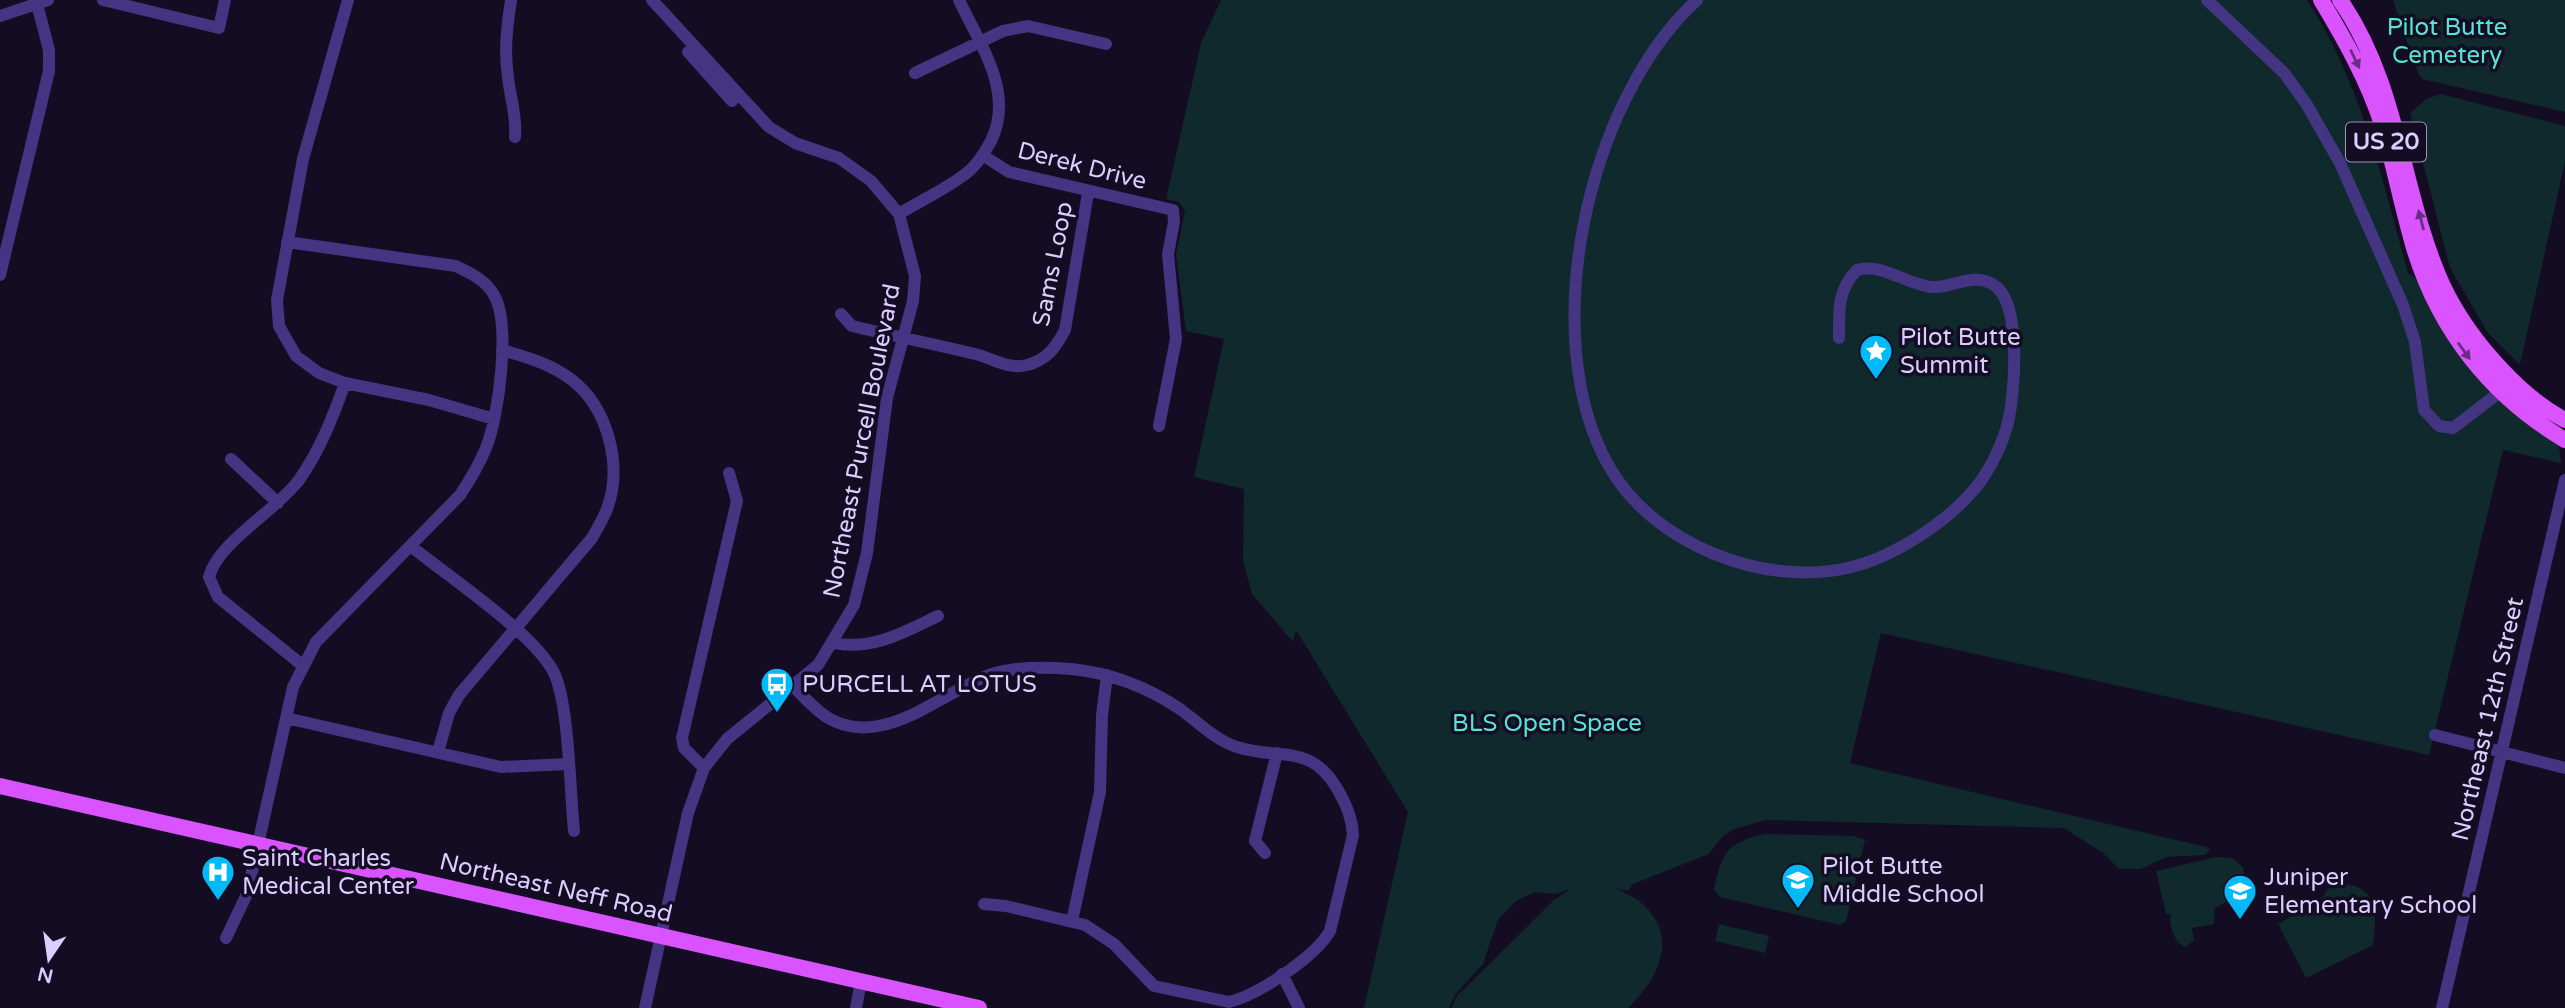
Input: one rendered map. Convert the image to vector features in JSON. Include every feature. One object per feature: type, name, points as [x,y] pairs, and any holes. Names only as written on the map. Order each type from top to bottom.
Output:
[{"type":"main road","name":"US 20","points":[[2321,0],[2353,53],[2370,91],[2415,248],[2436,302],[2465,353],[2500,391],[2565,440]]},
{"type":"main road","name":"US 20","points":[[2340,0],[2366,47],[2393,114],[2431,257],[2443,285],[2460,316],[2498,366],[2536,402],[2563,419]]},
{"type":"main road","points":[[2500,391],[2509,387],[2537,410],[2563,419]]},
{"type":"main road","name":"Northeast Neff Road","points":[[0,786],[979,1008]]},
{"type":"street","points":[[113,1],[219,28],[225,0]]},
{"type":"street","points":[[348,0],[311,122],[277,300],[279,326],[296,356],[319,373],[345,383],[429,400],[494,419]]},
{"type":"street","points":[[511,0],[505,38],[508,78],[517,117],[515,137]]},
{"type":"street","name":"Northeast Purcell Boulevard","points":[[641,0],[758,128],[792,150],[855,169]]},
{"type":"street","name":"Northeast Purcell Boulevard","points":[[645,1008],[688,813],[704,768],[726,739],[794,687],[818,664],[834,643],[854,606],[860,586],[887,398],[903,338],[915,276],[899,214],[871,181],[839,158],[795,143],[769,127],[652,0]]},
{"type":"street","points":[[899,214],[966,174],[984,156],[998,127],[1001,105],[998,82],[959,0]]},
{"type":"street","points":[[1696,0],[1675,19],[1647,58],[1623,104],[1605,150],[1581,234],[1575,268],[1576,347],[1581,390],[1592,432],[1611,470],[1632,497],[1660,524],[1693,544],[1734,560],[1780,570],[1821,571],[1849,568],[1903,544],[1933,526],[1978,485],[1997,452],[2008,424],[2015,367],[2007,305],[2002,291],[1991,282],[1978,280],[1931,287],[1881,270],[1866,268],[1857,271],[1843,289],[1839,308],[1839,338]]},
{"type":"street","points":[[2207,0],[2285,74],[2307,104],[2340,163],[2413,330],[2420,399],[2430,420],[2438,426],[2453,428],[2500,391]]},
{"type":"street","points":[[0,16],[41,1],[49,50],[49,71],[0,275]]},
{"type":"street","points":[[915,73],[1003,31],[1027,26],[1106,44]]},
{"type":"street","name":"Derek Drive","points":[[984,156],[1009,172],[1173,210],[1174,222],[1168,254],[1176,339],[1159,426]]},
{"type":"street","name":"Sams Loop","points":[[841,314],[852,326],[979,355],[1005,365],[1024,366],[1040,361],[1051,353],[1065,330],[1088,192]]},
{"type":"street","points":[[226,938],[247,894],[286,718],[302,665],[325,632],[412,547],[460,495],[477,470],[494,419],[502,350],[502,311],[493,292],[478,277],[456,266],[287,242]]},
{"type":"street","points":[[438,752],[449,713],[459,695],[592,538],[607,508],[614,474],[610,440],[596,407],[573,381],[541,362],[502,350]]},
{"type":"street","points":[[302,665],[218,597],[209,577],[212,562],[278,503],[299,480],[331,426],[345,383]]},
{"type":"street","points":[[231,459],[278,503]]},
{"type":"street","points":[[704,768],[684,748],[682,738],[737,501],[729,473]]},
{"type":"street","name":"Northeast 12th Street","points":[[2442,1008],[2565,480]]},
{"type":"street","points":[[412,547],[540,649],[555,674],[574,831]]},
{"type":"street","points":[[834,643],[848,646],[887,640],[938,616]]},
{"type":"street","points":[[794,687],[827,717],[838,723],[872,726],[901,720],[993,674],[1030,667],[1107,675],[1130,681],[1171,704],[1226,744],[1308,758],[1330,776],[1348,807],[1353,835],[1330,931],[1324,942],[1282,974],[1240,999],[1229,1002],[1154,986],[1107,938],[1072,921],[984,904]]},
{"type":"street","points":[[1072,921],[1100,792],[1102,715],[1107,675]]},
{"type":"street","points":[[286,718],[501,767],[568,764]]},
{"type":"street","points":[[2435,735],[2565,768]]},
{"type":"street","points":[[1265,853],[1255,841],[1277,753]]},
{"type":"street","points":[[1282,974],[1299,1008]]},
{"type":"street","points":[[856,1008],[861,981]]},
{"type":"green space","name":"BLS Open Space","points":[[1221,0],[2307,0],[2326,31],[2356,98],[2379,167],[2408,273],[2416,278],[2444,330],[2474,374],[2512,412],[2559,446],[2561,463],[2503,450],[2429,755],[1881,633],[1850,763],[2210,848],[2205,855],[2166,857],[2141,869],[2119,869],[2103,853],[2064,828],[1766,820],[1734,829],[1723,836],[1709,854],[1633,884],[1628,891],[1616,888],[1636,899],[1652,914],[1662,942],[1656,970],[1628,1008],[1451,1008],[1457,996],[1554,900],[1571,889],[1555,894],[1535,892],[1516,901],[1498,920],[1483,964],[1455,995],[1449,1008],[1364,1008],[1408,812],[1296,630],[1293,642],[1252,594],[1243,561],[1244,489],[1194,477],[1224,339],[1186,331],[1176,254],[1185,211],[1179,202],[1166,199],[1201,43]]},
{"type":"green space","name":"Pilot Butte Cemetery","points":[[2393,0],[2565,0],[2565,112],[2422,79],[2414,65]]},
{"type":"green space","points":[[2441,94],[2565,126],[2565,161],[2520,365],[2488,333],[2450,268],[2410,113],[2426,99]]},
{"type":"green space","points":[[1764,834],[1854,836],[1865,840],[1846,922],[1840,925],[1720,897],[1714,890],[1723,858],[1742,841]]},
{"type":"green space","points":[[2216,857],[2232,858],[2243,867],[2246,881],[2241,893],[2214,909],[2214,924],[2192,928],[2194,941],[2184,947],[2173,933],[2170,914],[2166,914],[2156,871]]},
{"type":"green space","points":[[2337,883],[2351,885],[2368,895],[2374,911],[2373,945],[2306,978],[2278,924],[2324,896],[2329,886]]},
{"type":"green space","points":[[1719,924],[1769,936],[1765,953],[1715,941]]},
{"type":"place","name":"Pilot Butte Summit","points":[[1876,381]]},
{"type":"place","name":"PURCELL AT LOTUS","points":[[777,714]]},
{"type":"place","name":"Saint Charles Medical Center","points":[[218,902]]},
{"type":"place","name":"Pilot Butte Middle School","points":[[1798,910]]},
{"type":"place","name":"Juniper Elementary School","points":[[2240,921]]}]
